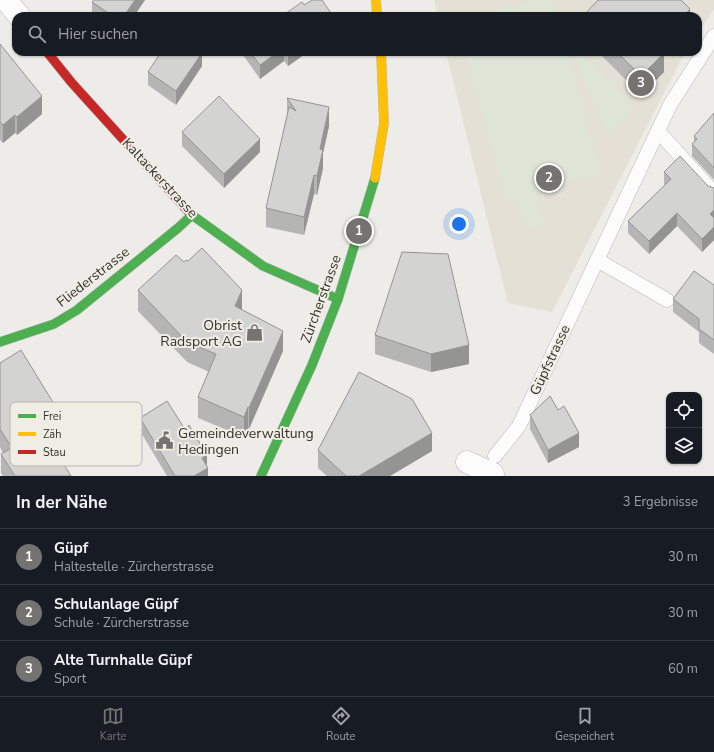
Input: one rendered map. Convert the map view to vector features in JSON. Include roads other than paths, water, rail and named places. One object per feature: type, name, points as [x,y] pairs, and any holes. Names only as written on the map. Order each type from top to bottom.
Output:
[{"type":"street","points":[[6,0],[16,12]]},
{"type":"street","points":[[376,0],[377,12]]},
{"type":"street","name":"Kaltackerstrasse","points":[[50,56],[72,83],[192,215],[263,266],[338,300]]},
{"type":"street","name":"Zürcherstrasse","points":[[261,476],[312,365],[338,300],[377,170],[384,123],[381,56]]},
{"type":"street","name":"Fliederstrasse","points":[[0,342],[54,324],[77,310],[192,215]]},
{"type":"street","points":[[467,462],[494,469]]},
{"type":"lane","name":"Güpfstrasse","points":[[702,55],[714,36]]},
{"type":"lane","name":"Güpfstrasse","points":[[494,469],[519,426],[670,105],[701,56]]},
{"type":"lane","points":[[658,131],[714,193]]},
{"type":"lane","points":[[597,260],[668,300]]},
{"type":"place","name":"Alte Turnhalle Güpf","points":[[641,83]]},
{"type":"place","name":"Schulanlage Güpf","points":[[549,178]]},
{"type":"place","name":"Güpf","points":[[359,231]]},
{"type":"place","name":"Obrist Radsport AG","points":[[255,333]]},
{"type":"place","name":"Gemeindeverwaltung Hedingen","points":[[165,441]]}]
